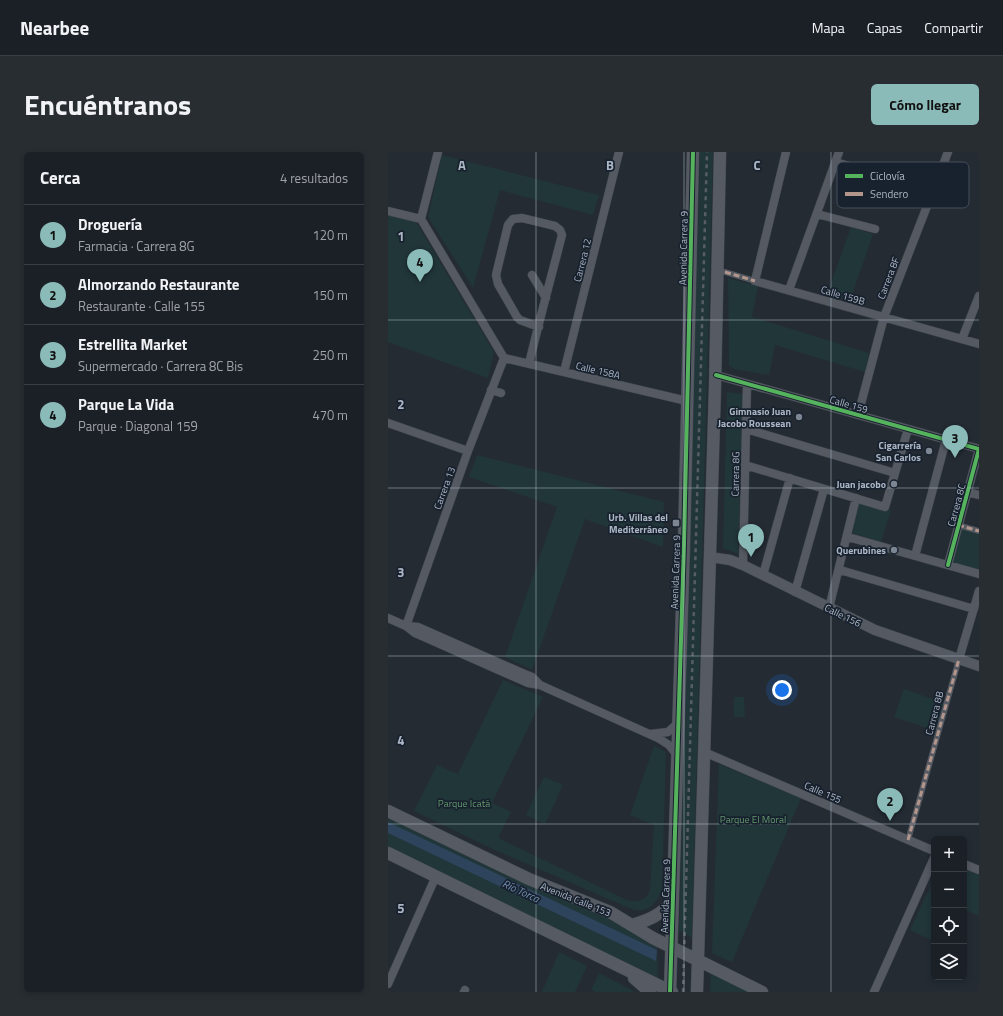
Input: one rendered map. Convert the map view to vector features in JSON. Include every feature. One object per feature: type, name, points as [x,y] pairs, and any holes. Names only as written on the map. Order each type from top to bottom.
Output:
[{"type":"main road","name":"Avenida Carrera 9","points":[[671,992],[672,900],[688,401],[693,152]]},
{"type":"main road","points":[[697,988],[716,375],[720,152]]},
{"type":"main road","name":"Avenida Calle 153","points":[[388,811],[529,879],[610,912],[671,950],[698,964],[762,992]]},
{"type":"main road","points":[[388,853],[671,992]]},
{"type":"main road","points":[[632,925],[657,915],[667,908],[672,900]]},
{"type":"main road","points":[[614,963],[650,992]]},
{"type":"street","points":[[421,219],[438,152]]},
{"type":"street","name":"Carrera 12","points":[[564,372],[619,152]]},
{"type":"street","points":[[755,281],[786,152]]},
{"type":"street","points":[[789,290],[839,152]]},
{"type":"street","name":"Carrera 8F","points":[[944,162],[948,152]]},
{"type":"street","name":"Carrera 8F","points":[[858,415],[884,317],[926,208]]},
{"type":"street","points":[[388,210],[421,219],[504,358]]},
{"type":"street","points":[[817,214],[875,229]]},
{"type":"street","points":[[529,364],[562,235],[560,230],[555,226],[522,218],[513,219],[508,225],[496,274],[498,284],[517,317],[520,320],[538,327]]},
{"type":"street","name":"Calle 159B","points":[[725,272],[979,344]]},
{"type":"street","points":[[532,275],[546,298]]},
{"type":"street","points":[[962,339],[979,296]]},
{"type":"street","name":"Calle 158A","points":[[504,358],[688,401]]},
{"type":"street","name":"Carrera 13","points":[[406,626],[468,450],[504,358]]},
{"type":"street","name":"Calle 159","points":[[716,375],[979,449]]},
{"type":"street","name":"Carrera 8G","points":[[743,565],[747,384]]},
{"type":"street","points":[[491,390],[501,393]]},
{"type":"street","points":[[388,423],[468,450]]},
{"type":"street","points":[[746,429],[895,473]]},
{"type":"street","points":[[746,465],[885,507],[908,429]]},
{"type":"street","points":[[915,556],[946,440]]},
{"type":"street","name":"Carrera 8C","points":[[948,565],[979,449]]},
{"type":"street","points":[[763,575],[790,478]]},
{"type":"street","points":[[795,592],[824,488]]},
{"type":"street","points":[[967,492],[979,495]]},
{"type":"street","points":[[829,608],[840,570],[856,498]]},
{"type":"street","points":[[958,525],[979,531]]},
{"type":"street","points":[[848,537],[979,574]]},
{"type":"street","name":"Calle 156","points":[[710,557],[730,560],[743,565],[795,592],[875,630],[979,666]]},
{"type":"street","points":[[840,570],[974,609]]},
{"type":"street","name":"Carrera 8B","points":[[908,840],[979,591]]},
{"type":"street","points":[[388,618],[406,626],[415,633],[528,683],[540,685],[649,734],[669,745],[677,755]]},
{"type":"street","points":[[649,734],[657,735],[668,732],[678,723]]},
{"type":"street","name":"Calle 155","points":[[704,752],[931,850]]},
{"type":"street","points":[[874,992],[931,865]]},
{"type":"street","points":[[967,865],[979,870]]},
{"type":"street","points":[[388,984],[436,876]]},
{"type":"green space","points":[[700,152],[713,152],[692,938],[679,930]]},
{"type":"green space","points":[[442,155],[599,195],[593,215],[500,190],[473,288],[428,217]]},
{"type":"green space","points":[[388,214],[416,222],[494,352],[488,378],[388,342]]},
{"type":"green space","points":[[851,227],[873,234],[850,301],[828,292]]},
{"type":"green space","points":[[728,278],[758,286],[752,317],[869,353],[865,372],[775,345],[769,375],[734,369],[729,365]]},
{"type":"green space","points":[[727,392],[743,394],[738,554],[723,548]]},
{"type":"green space","points":[[477,455],[664,502],[663,547],[585,519],[532,670],[505,657],[557,507],[469,477]]},
{"type":"green space","points":[[858,502],[891,510],[881,542],[852,533]]},
{"type":"green space","points":[[958,525],[979,531],[979,574],[948,565]]},
{"type":"green space","name":"Parque Icatá","points":[[503,680],[543,697],[492,803],[511,812],[498,838],[629,901],[642,900],[650,890],[654,825],[630,815],[654,746],[666,752],[662,888],[654,904],[650,907],[641,910],[629,908],[493,849],[414,811],[437,765],[458,774]]},
{"type":"green space","points":[[904,689],[947,704],[939,732],[894,717]]},
{"type":"green space","points":[[734,697],[744,697],[745,717],[734,717]]},
{"type":"green space","name":"Parque El Moral","points":[[719,764],[801,798],[732,962],[712,953]]},
{"type":"green space","points":[[544,777],[563,785],[545,824],[526,815]]},
{"type":"green space","points":[[388,817],[608,916],[657,946],[658,979],[388,848]]},
{"type":"green space","points":[[967,869],[979,875],[979,916],[967,910]]},
{"type":"green space","points":[[931,885],[931,940],[910,930]]},
{"type":"green space","points":[[559,952],[587,966],[575,992],[542,992]]},
{"type":"green space","points":[[599,973],[634,992],[596,992],[591,990]]},
{"type":"green space","points":[[711,973],[753,992],[710,992]]},
{"type":"water","name":"Río Torca","points":[[388,822],[657,950],[656,961],[388,833]]},
{"type":"railway","points":[[683,992],[707,152]]},
{"type":"marked path","points":[[725,272],[755,281]]},
{"type":"marked path","points":[[958,525],[979,531]]},
{"type":"marked path","points":[[908,840],[959,659]]},
{"type":"cycle path","points":[[670,992],[684,544],[693,152]]},
{"type":"cycle path","points":[[716,375],[979,449],[948,565]]},
{"type":"place","name":"Parque La Vida","points":[[420,282]]},
{"type":"place","name":"Gimnasio Juan Jacobo Roussean","points":[[799,417]]},
{"type":"place","name":"Cigarrería San Carlos","points":[[929,451]]},
{"type":"place","name":"Estrellita Market","points":[[955,458]]},
{"type":"place","name":"Juan jacobo","points":[[894,484]]},
{"type":"place","name":"Urb. Villas del Mediterráneo","points":[[676,523]]},
{"type":"place","name":"Querubines","points":[[894,550]]},
{"type":"place","name":"Droguería","points":[[751,557]]},
{"type":"place","name":"Almorzando Restaurante","points":[[890,821]]}]
